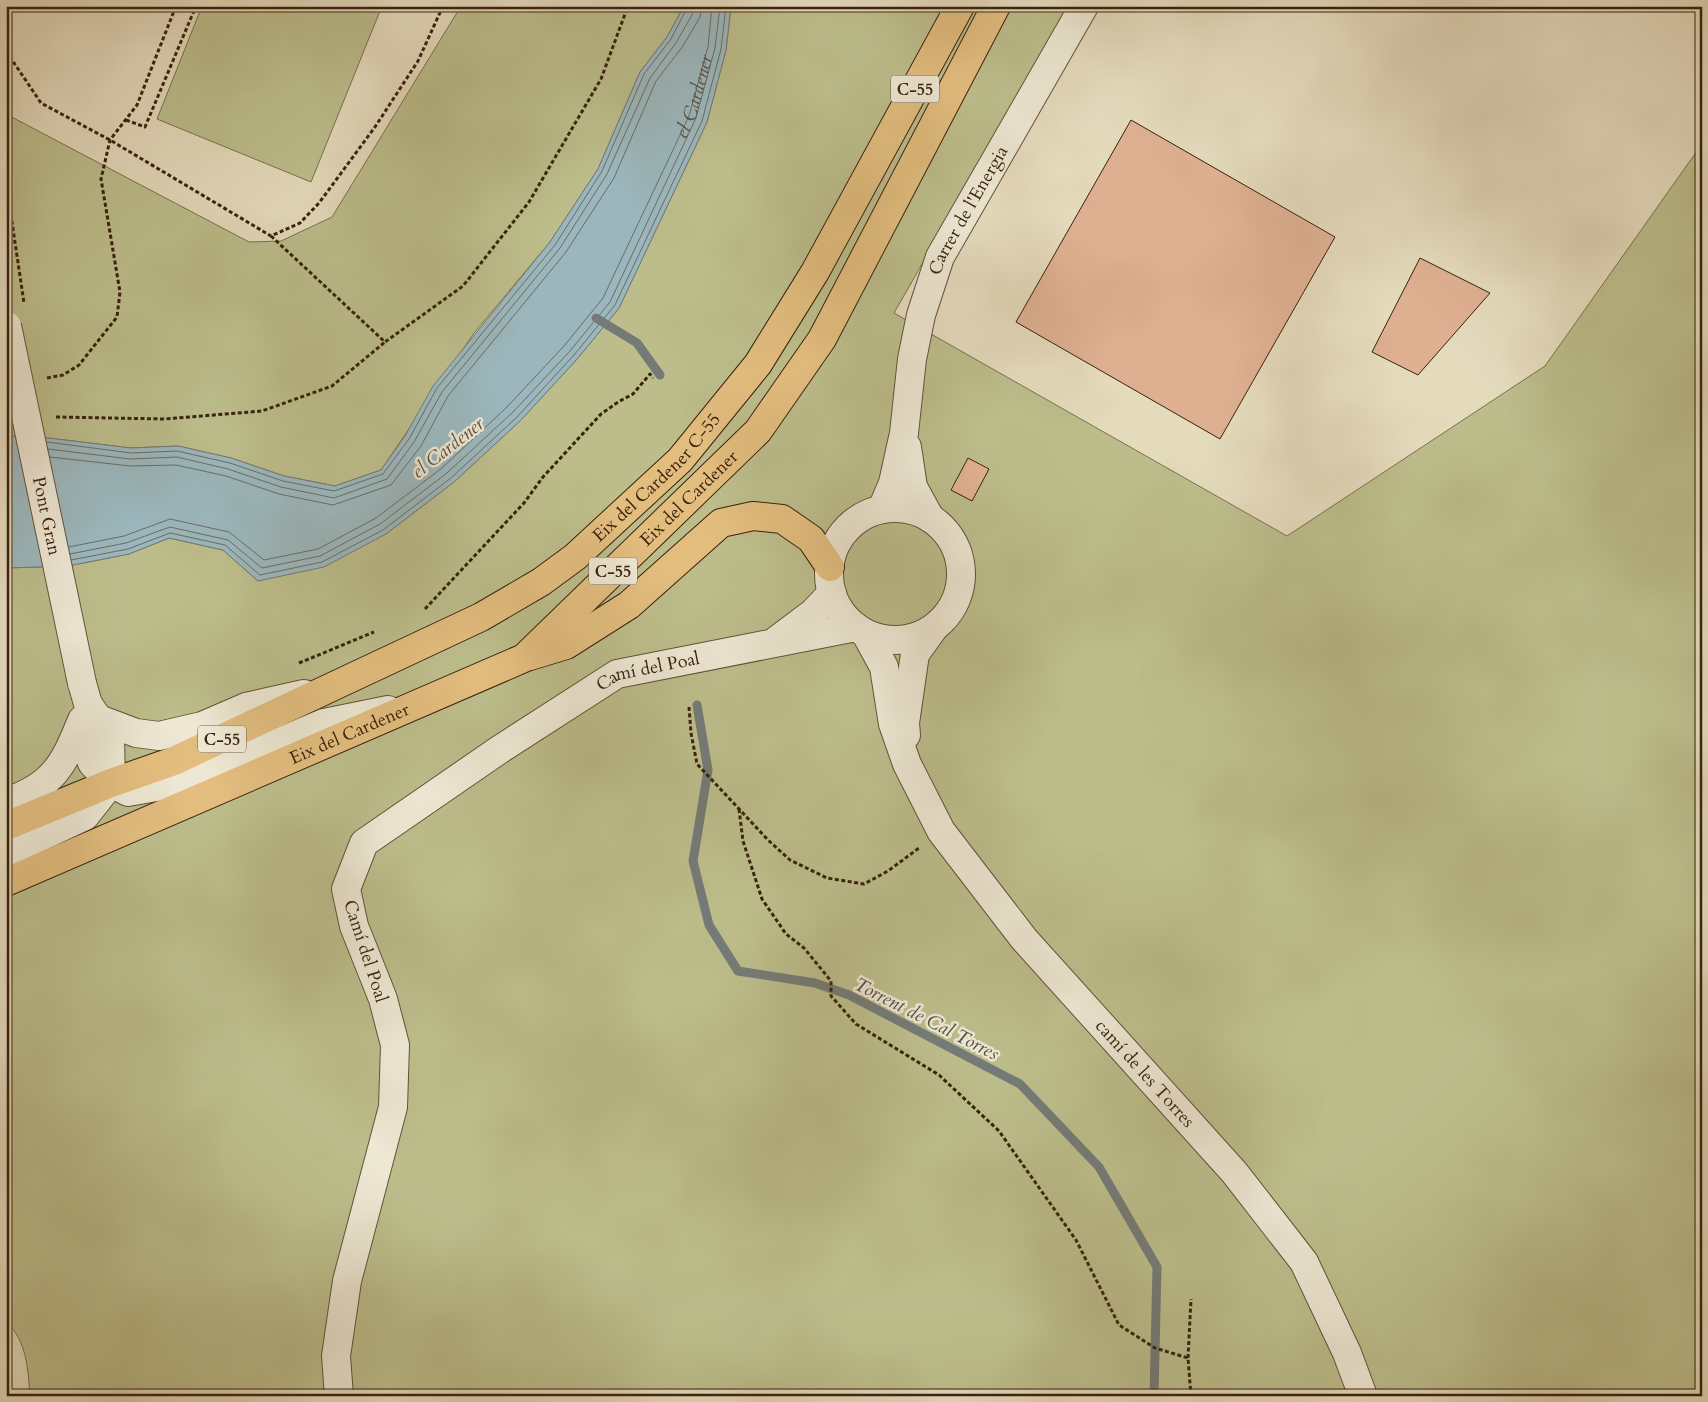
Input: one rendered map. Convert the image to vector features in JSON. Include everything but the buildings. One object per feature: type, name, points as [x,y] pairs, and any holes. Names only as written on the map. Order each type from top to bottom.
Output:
[{"type":"main road","name":"Eix del Cardener C-55","points":[[6,826],[111,783],[174,762],[481,617],[542,582],[582,551],[680,460],[758,364],[815,272],[960,6]]},
{"type":"main road","name":"Eix del Cardener","points":[[6,882],[409,706],[524,658],[758,431],[822,339],[996,6]]},
{"type":"main road","points":[[524,658],[566,645],[629,604],[721,523],[753,516],[782,519],[811,539],[831,580]]},
{"type":"street","name":"Carrer de l'Energia","points":[[904,433],[914,350],[921,315],[940,257],[1084,6]]},
{"type":"street","name":"Pont Gran","points":[[13,319],[87,708],[92,763],[111,783]]},
{"type":"street","points":[[882,509],[893,482],[904,433]]},
{"type":"street","points":[[831,580],[841,612],[861,630],[893,640],[920,635],[932,628],[945,618],[954,604],[959,589],[961,573],[954,545],[948,535],[930,518],[913,487],[904,433]]},
{"type":"street","points":[[771,644],[813,612],[831,580],[835,547],[846,530],[862,517],[882,509],[911,510],[930,518]]},
{"type":"street","points":[[907,764],[905,723],[916,654],[932,628]]},
{"type":"street","name":"Camí del Poal","points":[[339,1396],[336,1356],[347,1281],[393,1107],[395,1045],[383,999],[354,926],[346,889],[364,843],[499,750],[617,674],[771,644],[861,630]]},
{"type":"street","name":"camí de les Torres","points":[[861,630],[884,667],[893,724],[907,764],[941,831],[1024,939],[1234,1172],[1304,1262],[1347,1353],[1363,1396]]},
{"type":"street","points":[[6,802],[30,794],[48,781],[72,746],[87,708],[136,733],[159,736],[202,726],[246,707],[330,688]]},
{"type":"street","points":[[6,853],[85,816],[111,783],[128,792],[185,782],[324,723],[409,706]]},
{"type":"path","points":[[44,378],[63,375],[79,365],[117,317],[120,292],[101,180],[110,140],[137,105],[176,6]]},
{"type":"path","points":[[126,120],[145,127],[196,6]]},
{"type":"path","points":[[271,236],[300,223],[319,203],[375,127],[418,61],[443,6]]},
{"type":"path","points":[[51,417],[165,419],[262,411],[332,386],[385,342],[463,286],[529,202],[601,79],[628,6]]},
{"type":"path","points":[[6,51],[41,103],[110,140],[271,236],[385,342]]},
{"type":"path","points":[[6,182],[13,319]]},
{"type":"path","points":[[424,610],[499,530],[543,477],[601,414],[633,394],[650,374],[653,378]]},
{"type":"path","points":[[295,665],[343,643],[380,630]]},
{"type":"path","points":[[689,707],[691,733],[697,764],[768,840],[790,860],[827,878],[864,884],[888,871],[941,831]]},
{"type":"path","points":[[739,809],[743,841],[762,899],[786,934],[804,948],[831,981],[832,996],[856,1024],[939,1075],[999,1131],[1076,1240],[1120,1325],[1155,1348],[1188,1358]]},
{"type":"path","points":[[1191,1298],[1188,1358],[1191,1396]]},
{"type":"green space","points":[[202,6],[382,6],[311,182],[157,119]]},
{"type":"green space","points":[[461,6],[684,6],[667,37],[640,72],[598,169],[550,242],[474,333],[381,470],[335,486],[284,476],[231,458],[178,446],[131,448],[40,437],[6,436],[6,114],[249,242],[281,241],[332,217]]},
{"type":"green space","points":[[731,6],[1070,6],[894,313],[1287,536],[1545,366],[1702,144],[1702,1396],[30,1396],[27,1366],[22,1346],[13,1329],[6,1322],[6,568],[68,566],[129,554],[169,538],[223,550],[258,581],[386,534],[454,482],[521,420],[578,358],[619,308],[707,122],[726,50]]},
{"type":"water","name":"el Cardener","points":[[684,6],[731,6],[726,50],[707,122],[619,308],[578,358],[521,420],[454,482],[386,534],[324,567],[258,581],[223,550],[169,538],[129,554],[68,566],[6,568],[6,436],[40,437],[131,448],[178,446],[231,458],[284,476],[335,486],[381,470],[405,436],[433,386],[550,242],[598,169],[640,72],[667,37]]},
{"type":"waterway","name":"Torrent de Cal Torres","points":[[596,318],[637,343],[660,375]]},
{"type":"waterway","name":"Torrent de Cal Torres","points":[[697,705],[708,770],[693,861],[709,925],[738,971],[815,983],[849,995],[1020,1084],[1099,1167],[1157,1267],[1154,1396]]}]
